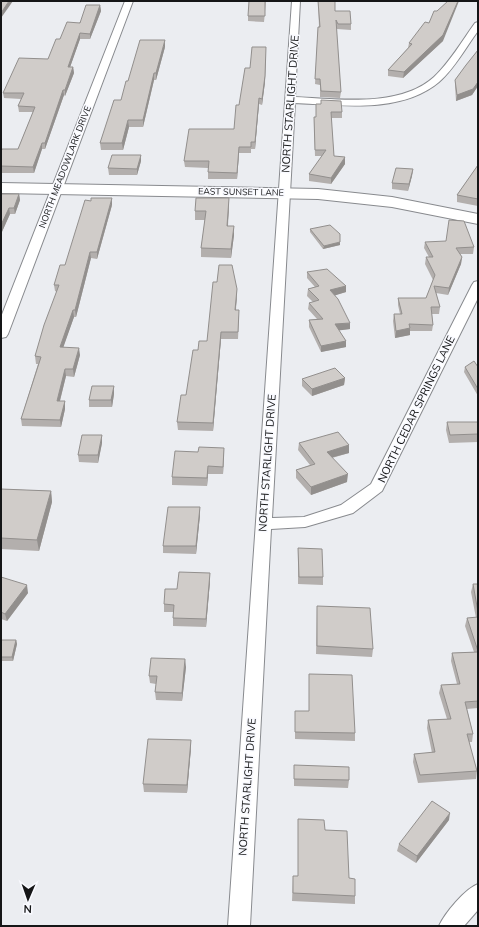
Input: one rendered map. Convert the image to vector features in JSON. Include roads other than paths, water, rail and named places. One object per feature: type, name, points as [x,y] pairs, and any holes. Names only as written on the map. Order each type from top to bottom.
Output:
[{"type":"street","name":"NORTH MEADOWLARK DRIVE","points":[[1,334],[129,1]]},
{"type":"street","name":"NORTH STARLIGHT DRIVE","points":[[239,926],[296,1]]},
{"type":"street","points":[[291,100],[383,100],[405,96],[422,90],[436,79],[478,25]]},
{"type":"street","name":"EAST SUNSET LANE","points":[[1,188],[318,194],[357,197],[392,202],[478,219]]},
{"type":"street","name":"NORTH CEDAR SPRINGS LANE","points":[[264,524],[305,522],[333,513],[347,508],[377,487],[478,285]]},
{"type":"street","points":[[450,926],[478,894]]}]
